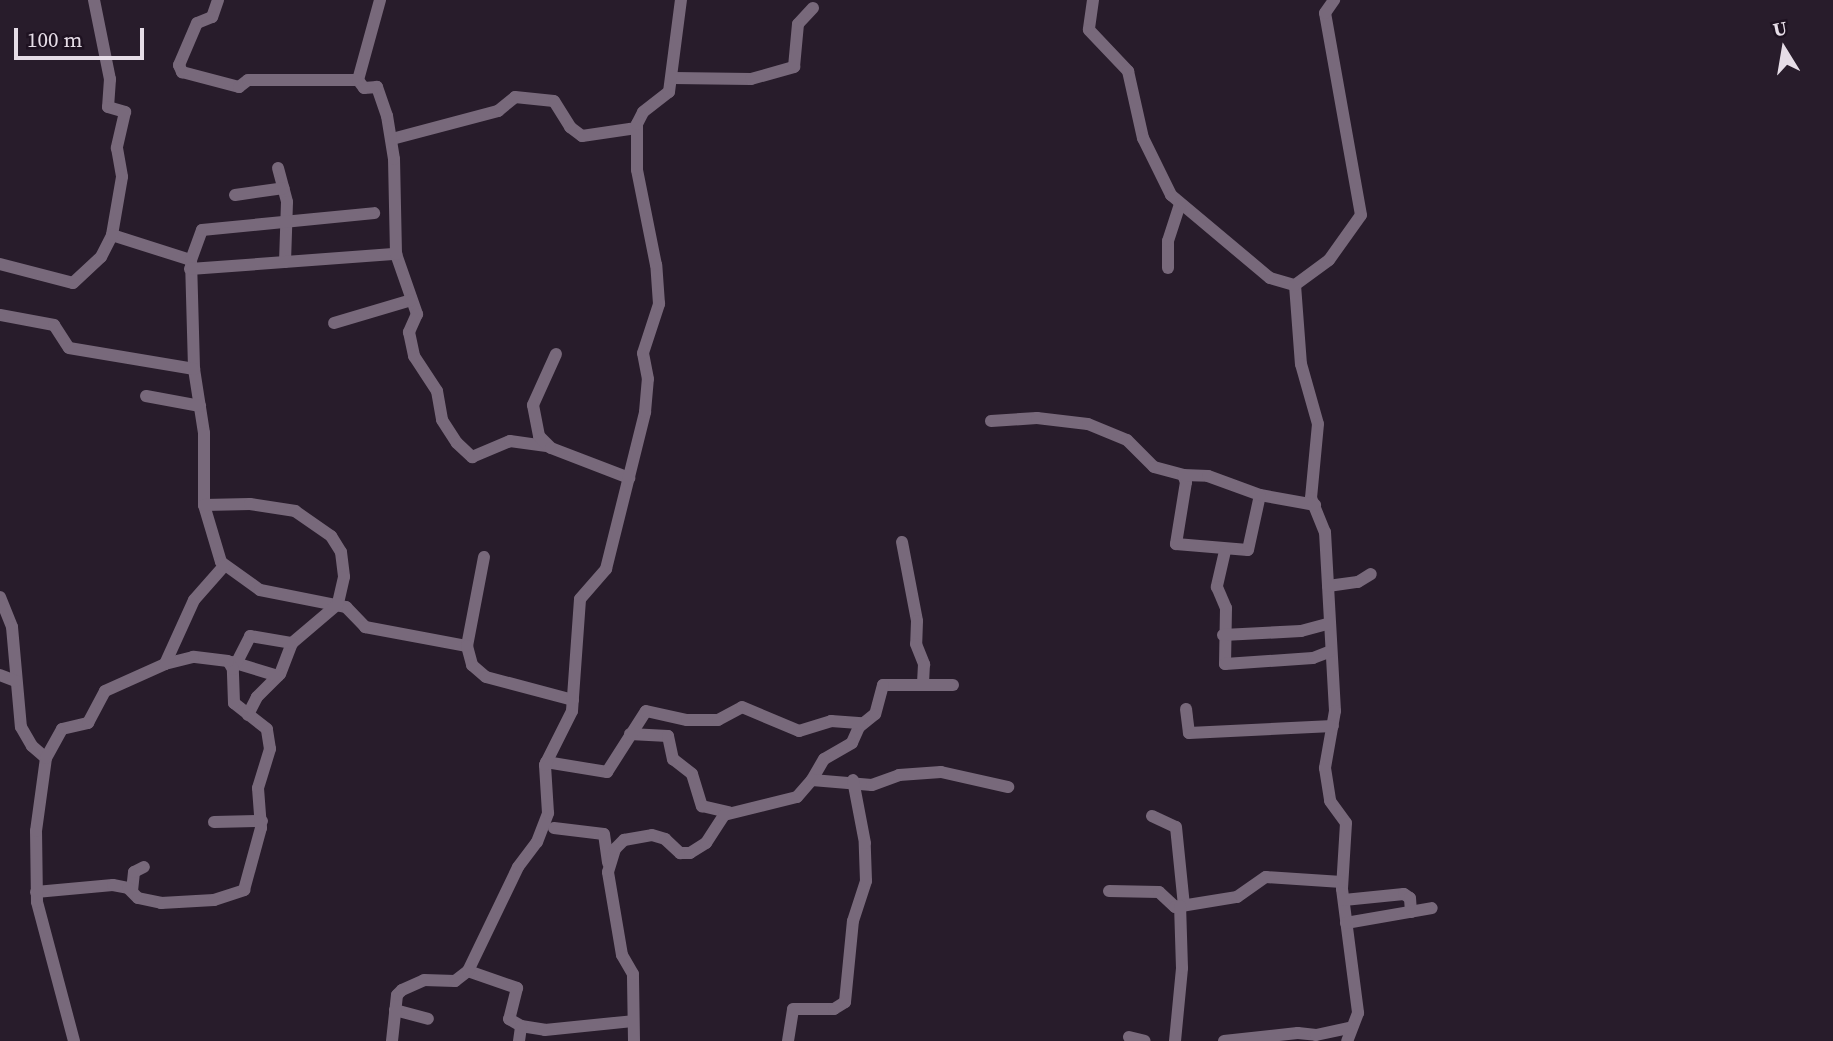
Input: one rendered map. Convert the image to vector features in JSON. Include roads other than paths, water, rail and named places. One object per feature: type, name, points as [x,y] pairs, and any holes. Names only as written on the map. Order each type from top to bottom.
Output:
[{"type":"street","points":[[0,264],[73,283],[101,257],[112,235],[122,177],[117,148],[125,112],[108,107],[110,79],[94,0]]},
{"type":"street","points":[[218,0],[212,17],[197,23],[179,65],[181,72],[239,87],[248,80],[358,80]]},
{"type":"street","points":[[380,0],[358,80],[360,86],[379,90],[392,139],[396,254],[416,314],[409,332],[415,356],[437,391],[442,420],[465,453],[472,457],[510,441],[547,446],[629,478]]},
{"type":"street","points":[[392,1041],[395,1010],[402,990],[424,980],[455,981],[468,971],[513,877],[537,842],[548,813],[546,762],[573,700],[580,599],[606,569],[647,396],[643,353],[659,304],[656,265],[637,170],[636,128],[643,112],[665,96],[673,78],[681,0]]},
{"type":"street","points":[[1093,0],[1090,32],[1129,71],[1143,138],[1180,204],[1270,278],[1295,285]]},
{"type":"street","points":[[1295,285],[1329,260],[1361,215],[1325,13],[1334,0]]},
{"type":"street","points":[[673,78],[751,79],[794,67],[798,24],[813,8]]},
{"type":"street","points":[[392,139],[498,111],[515,97],[554,101],[570,127],[582,135],[636,128]]},
{"type":"street","points":[[278,168],[284,188],[285,262]]},
{"type":"street","points":[[235,195],[284,188]]},
{"type":"street","points":[[1168,268],[1168,241],[1180,204]]},
{"type":"street","points":[[374,213],[202,230],[191,264],[194,369],[200,406],[204,505],[224,566],[260,590],[338,604],[350,609],[365,627],[467,646]]},
{"type":"street","points":[[112,235],[191,264],[285,262],[396,254]]},
{"type":"street","points":[[1224,1041],[1348,1035],[1358,1013],[1343,900],[1345,817],[1330,801],[1325,768],[1333,726],[1324,525],[1311,498],[1318,424],[1301,365],[1295,285]]},
{"type":"street","points":[[334,323],[411,300]]},
{"type":"street","points":[[0,315],[54,325],[69,348],[194,369]]},
{"type":"street","points":[[547,446],[535,430],[533,411],[556,354]]},
{"type":"street","points":[[146,396],[200,406]]},
{"type":"street","points":[[991,421],[1037,418],[1088,424],[1127,440],[1154,467],[1183,475],[1208,476],[1260,495],[1315,505]]},
{"type":"street","points":[[1183,475],[1186,482],[1174,543],[1225,551],[1251,547],[1252,517],[1260,495]]},
{"type":"street","points":[[204,505],[250,503],[284,508],[331,536],[339,545],[344,570],[338,604],[292,643],[278,676],[248,715]]},
{"type":"street","points":[[902,542],[918,627],[916,644],[924,664],[923,685]]},
{"type":"street","points":[[1225,551],[1217,587],[1226,608],[1223,635],[1227,665],[1313,658],[1329,652]]},
{"type":"street","points":[[484,557],[467,646],[472,665],[482,676],[573,700]]},
{"type":"street","points":[[165,664],[194,600],[224,566]]},
{"type":"street","points":[[1328,586],[1358,582],[1371,574]]},
{"type":"street","points":[[0,597],[12,627],[21,727],[32,746],[46,758]]},
{"type":"street","points":[[1223,635],[1301,631],[1328,624]]},
{"type":"street","points":[[36,892],[96,884],[132,891],[138,898],[161,903],[214,901],[242,892],[262,821],[258,788],[270,747],[265,725],[248,715],[231,697],[233,662],[250,636],[292,643]]},
{"type":"street","points":[[74,1041],[36,892],[36,831],[46,758],[62,729],[88,723],[105,691],[165,664],[193,657],[233,662],[278,676]]},
{"type":"street","points":[[0,675],[16,681]]},
{"type":"street","points":[[608,863],[624,840],[652,835],[665,839],[680,853],[690,853],[706,843],[720,817],[797,797],[824,759],[852,743],[862,723],[875,713],[883,685],[953,685]]},
{"type":"street","points":[[546,762],[607,772],[646,710],[687,719],[718,720],[742,707],[799,731],[831,721],[862,723]]},
{"type":"street","points":[[1186,709],[1189,733],[1333,726]]},
{"type":"street","points":[[630,734],[668,736],[673,759],[692,774],[702,806],[729,813]]},
{"type":"street","points":[[811,780],[853,780],[872,785],[899,775],[941,772],[1008,787]]},
{"type":"street","points":[[788,1041],[793,1009],[834,1009],[845,1002],[853,921],[866,881],[866,849],[853,780]]},
{"type":"street","points":[[1152,816],[1175,827],[1182,906],[1182,968],[1175,1041]]},
{"type":"street","points":[[214,822],[262,821]]},
{"type":"street","points":[[554,828],[604,834],[622,955],[633,974],[634,1041]]},
{"type":"street","points":[[132,891],[134,872],[144,867]]},
{"type":"street","points":[[1109,891],[1159,892],[1182,906],[1237,897],[1266,877],[1342,881]]},
{"type":"street","points":[[1343,900],[1404,894],[1409,898],[1411,912]]},
{"type":"street","points":[[1346,923],[1432,908]]},
{"type":"street","points":[[468,971],[517,988],[509,1019],[521,1026],[545,1030],[633,1021]]},
{"type":"street","points":[[395,1010],[428,1019]]},
{"type":"street","points":[[519,1041],[521,1026]]},
{"type":"street","points":[[1129,1037],[1145,1041]]}]
